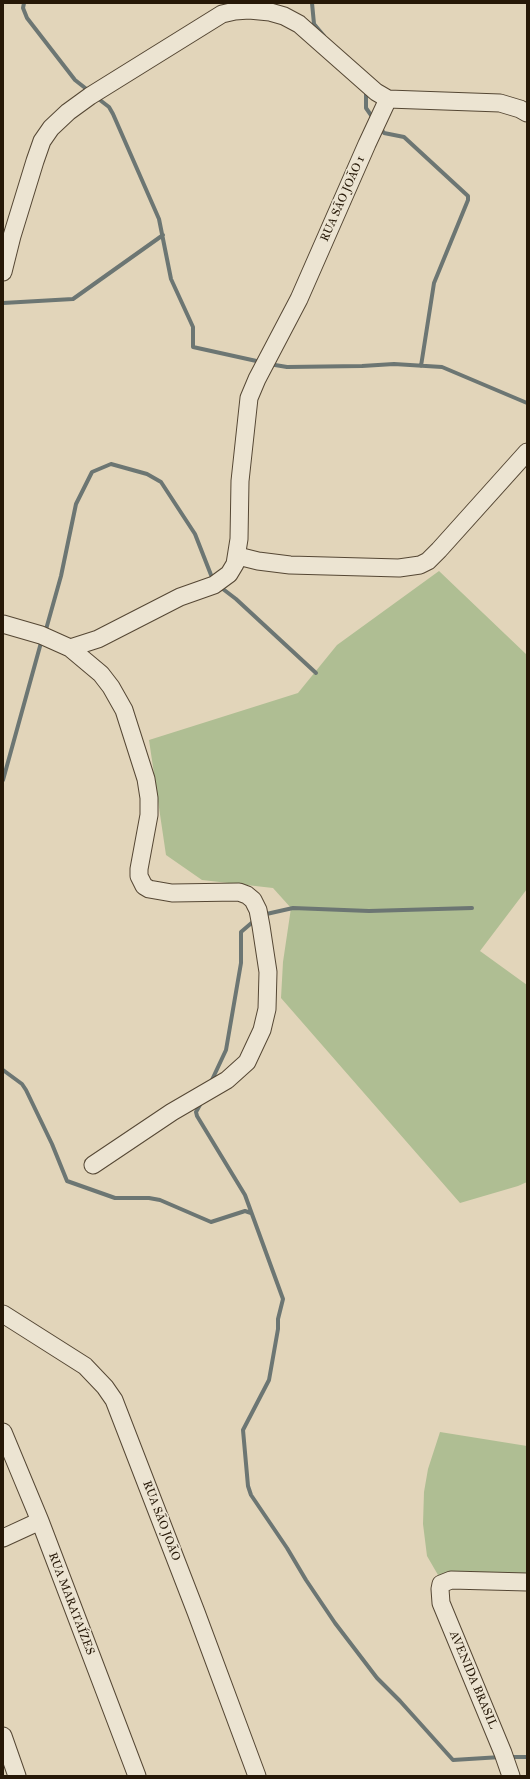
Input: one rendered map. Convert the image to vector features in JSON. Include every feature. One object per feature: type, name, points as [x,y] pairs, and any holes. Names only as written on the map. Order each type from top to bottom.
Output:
[{"type":"street","points":[[3,272],[12,236],[35,161],[42,141],[51,128],[68,112],[90,96],[222,14],[250,10],[270,12],[284,16],[299,24],[376,92],[388,99],[500,104],[520,109],[527,113]]},
{"type":"street","name":"RUA SÃO JOÃO 1","points":[[238,556],[240,481],[249,398],[256,379],[299,299],[366,144],[388,99]]},
{"type":"street","points":[[70,648],[98,639],[180,597],[214,586],[229,574],[236,564],[238,556],[258,561],[290,564],[399,568],[420,565],[434,556],[527,452]]},
{"type":"street","points":[[3,624],[41,635],[70,648],[101,674],[112,687],[124,710],[146,779],[149,798],[149,815],[139,869],[141,881],[149,889],[160,891],[239,892],[247,895],[253,900],[258,910],[268,972],[267,1009],[262,1030],[247,1062],[227,1080],[172,1112],[93,1165]]},
{"type":"street","name":"RUA SÃO JOÃO","points":[[3,1314],[85,1366],[105,1387],[114,1400],[196,1612],[256,1776]]},
{"type":"street","name":"RUA MARATAÍZES","points":[[3,1432],[40,1521],[137,1776]]},
{"type":"street","points":[[3,1538],[40,1521]]},
{"type":"street","name":"AVENIDA BRASIL","points":[[511,1776],[504,1753],[441,1603],[440,1589],[441,1584],[451,1580],[527,1582]]},
{"type":"street","points":[[3,1736],[18,1776]]},
{"type":"green space","points":[[439,571],[527,655],[527,889],[480,951],[527,985],[527,1182],[460,1203],[281,998],[283,962],[291,908],[273,888],[202,880],[166,855],[149,740],[298,693],[337,645]]},
{"type":"green space","points":[[440,1432],[527,1446],[527,1582],[445,1587],[427,1556],[423,1524],[424,1492],[428,1469]]},
{"type":"waterway","points":[[24,3],[23,8],[27,18],[75,80],[89,91]]},
{"type":"waterway","points":[[312,3],[314,24],[324,36]]},
{"type":"waterway","points":[[366,89],[366,108],[373,118]]},
{"type":"waterway","points":[[96,97],[109,107],[113,114],[159,219],[171,279],[193,327],[193,347],[261,362]]},
{"type":"waterway","points":[[380,127],[384,133],[404,137],[468,196],[468,200],[434,283],[421,366]]},
{"type":"waterway","points":[[3,303],[73,299],[163,235]]},
{"type":"waterway","points":[[269,364],[287,367],[394,364],[442,367],[527,403]]},
{"type":"waterway","points":[[45,633],[61,576],[76,504],[92,472],[111,464],[147,474],[161,482],[195,534],[213,580]]},
{"type":"waterway","points":[[219,586],[236,599],[316,673]]},
{"type":"waterway","points":[[3,780],[42,639]]},
{"type":"waterway","points":[[262,915],[293,908],[369,911],[472,908]]},
{"type":"waterway","points":[[211,1082],[226,1050],[241,963],[241,932],[255,920]]},
{"type":"waterway","points":[[3,1070],[22,1084],[26,1090],[52,1144],[67,1181],[115,1198],[149,1198],[160,1200],[211,1222],[245,1211],[251,1213]]},
{"type":"waterway","points":[[201,1103],[196,1112],[197,1116],[245,1195],[283,1299],[278,1319],[278,1329],[269,1380],[243,1430],[248,1486],[251,1495],[335,1623],[377,1678],[400,1701],[453,1760],[501,1757]]},
{"type":"waterway","points":[[509,1757],[527,1757]]}]
